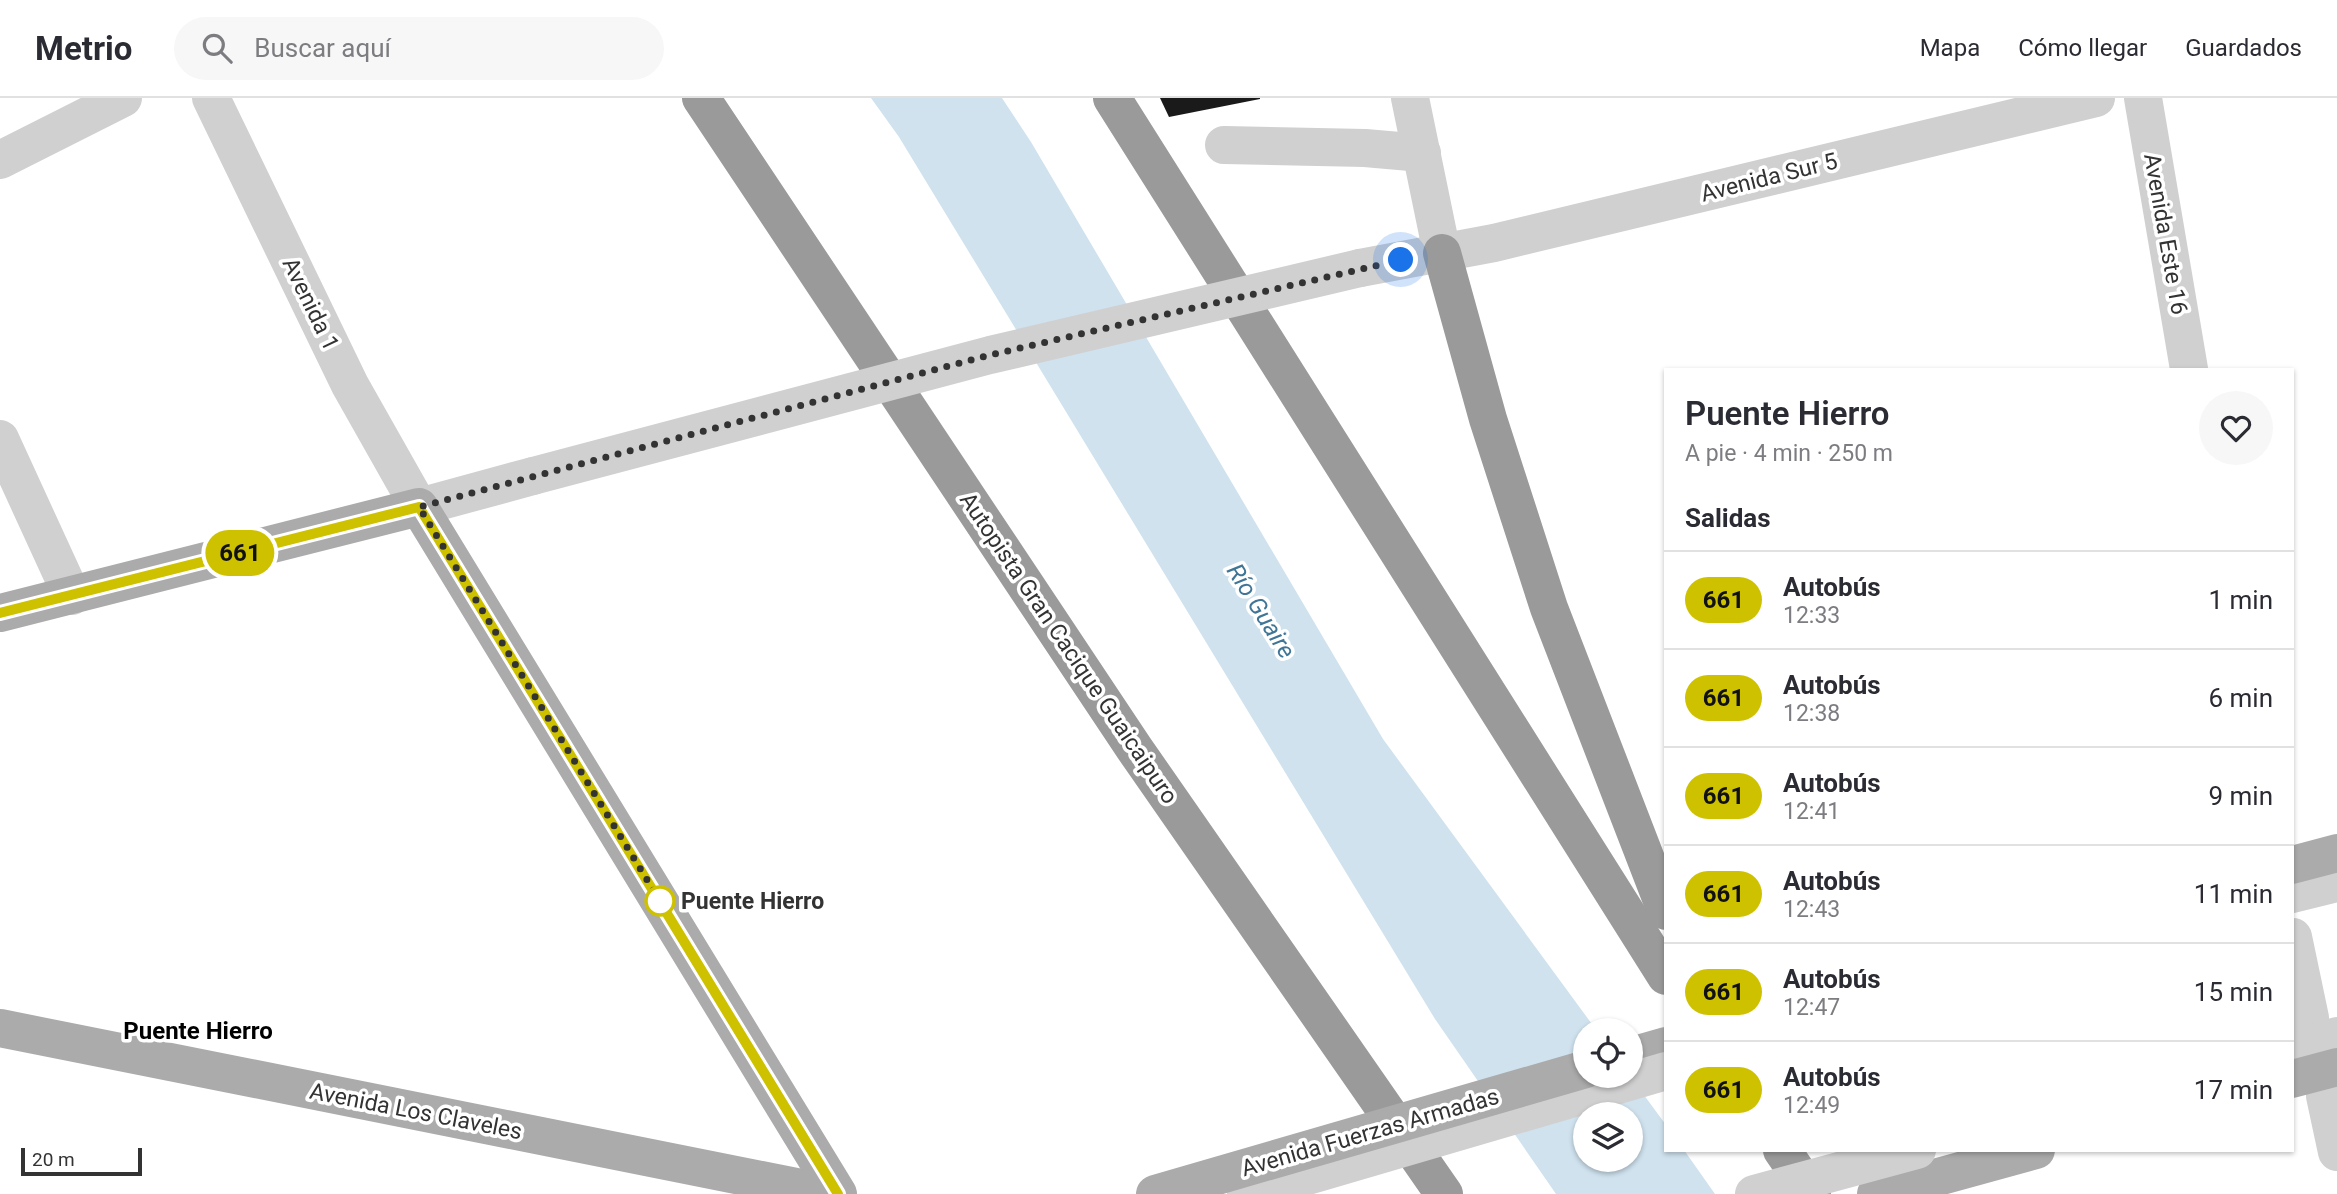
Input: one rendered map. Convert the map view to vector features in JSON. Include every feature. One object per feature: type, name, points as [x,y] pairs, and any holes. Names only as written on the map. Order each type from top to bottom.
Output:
[{"type":"highway","name":"Autopista Gran Cacique Guaicaipuro","points":[[701,98],[1134,748],[1444,1194]]},
{"type":"highway","points":[[1112,98],[1664,973]]},
{"type":"highway","points":[[1442,253],[1488,419],[1549,608],[1664,906]]},
{"type":"highway","points":[[1783,1152],[1812,1194]]},
{"type":"main road","points":[[0,613],[419,507],[838,1194]]},
{"type":"main road","points":[[2294,864],[2337,853]]},
{"type":"main road","name":"Avenida Los Claveles","points":[[0,1028],[831,1194]]},
{"type":"main road","points":[[1643,1053],[1664,1047]]},
{"type":"main road","name":"Avenida Fuerzas Armadas","points":[[1155,1194],[1573,1073]]},
{"type":"main road","points":[[1876,1194],[2029,1152]]},
{"type":"street","points":[[0,160],[123,98]]},
{"type":"street","name":"Avenida 1","points":[[211,98],[350,385],[419,507]]},
{"type":"street","points":[[1410,98],[1442,253]]},
{"type":"street","name":"Avenida Sur 5","points":[[419,507],[990,355],[1360,268],[1494,243],[2096,98]]},
{"type":"street","name":"Avenida Este 16","points":[[2143,98],[2189,368]]},
{"type":"street","points":[[1224,145],[1365,148],[1422,153]]},
{"type":"street","points":[[0,439],[72,596]]},
{"type":"street","points":[[2294,894],[2337,883]]},
{"type":"street","points":[[2294,942],[2313,1034]]},
{"type":"street","points":[[1246,1194],[1664,1072]]},
{"type":"street","points":[[2318,1080],[2337,1152]]},
{"type":"street","points":[[1754,1194],[1910,1152]]},
{"type":"water","name":"Río Guaire","points":[[871,98],[1002,98],[1031,142],[1383,739],[1587,1018],[1573,1018],[1573,1088],[1639,1088],[1664,1122],[1664,1152],[1685,1152],[1715,1194],[1556,1194],[1435,1019],[899,137]]},
{"type":"building","points":[[1160,98],[1260,98],[1260,99],[1169,117]]},
{"type":"bus line","name":"661","points":[[0,613],[419,507],[838,1194]]},
{"type":"place","name":"Puente Hierro","points":[[660,901]]},
{"type":"district","name":"Puente Hierro","points":[[198,1031]]},
{"type":"route","points":[[660,901],[419,507],[990,355],[1401,260]]}]
